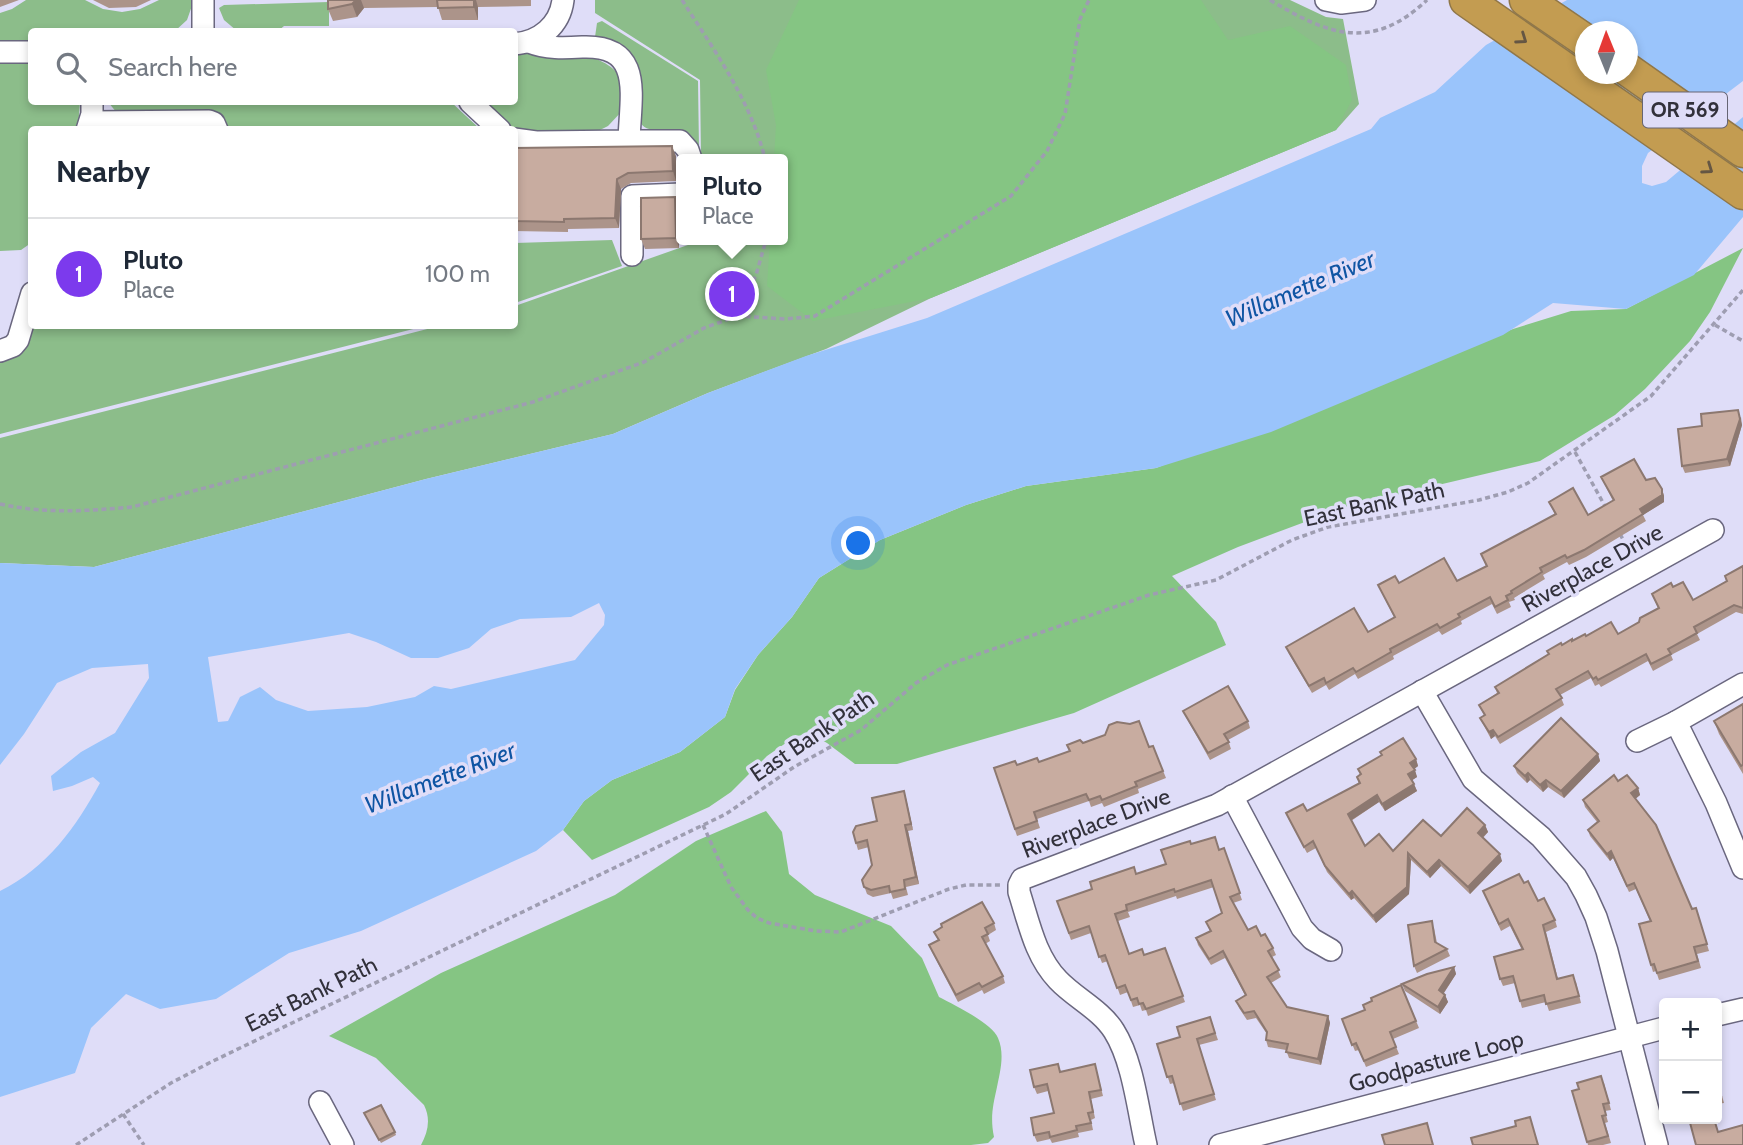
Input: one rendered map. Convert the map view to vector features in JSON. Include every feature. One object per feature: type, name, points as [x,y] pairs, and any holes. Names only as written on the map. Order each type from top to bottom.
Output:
[{"type":"highway","name":"OR 569","points":[[1466,0],[1743,193]]},
{"type":"highway","points":[[1526,0],[1575,33]]},
{"type":"highway","name":"OR 569","points":[[1638,77],[1743,151]]},
{"type":"street","points":[[203,0],[203,28]]},
{"type":"street","points":[[522,43],[548,31],[561,10],[563,0]]},
{"type":"street","points":[[1326,0],[1341,3],[1365,0]]},
{"type":"street","points":[[522,43],[548,48],[597,47],[618,53],[631,75],[629,141]]},
{"type":"street","points":[[0,52],[28,52]]},
{"type":"street","points":[[473,105],[496,126]]},
{"type":"street","points":[[90,117],[209,121],[215,126]]},
{"type":"street","points":[[518,140],[536,142],[680,141],[689,154]]},
{"type":"street","points":[[632,256],[632,196],[676,194]]},
{"type":"street","points":[[0,351],[13,346],[18,340],[28,306]]},
{"type":"street","name":"Riverplace Drive","points":[[1146,1145],[1126,1060],[1118,1039],[1106,1021],[1067,989],[1045,965],[1036,946],[1019,885],[1025,876],[1200,812],[1233,796],[1713,530]]},
{"type":"street","points":[[1637,741],[1743,684]]},
{"type":"street","points":[[1422,691],[1472,779],[1541,837],[1576,877],[1601,930],[1657,1145]]},
{"type":"street","points":[[1675,722],[1716,803],[1743,868]]},
{"type":"street","points":[[1233,796],[1302,928],[1312,939],[1331,950]]},
{"type":"street","points":[[1722,1014],[1743,1009]]},
{"type":"street","name":"Goodpasture Loop","points":[[1220,1145],[1659,1029]]},
{"type":"street","points":[[320,1102],[343,1145]]},
{"type":"path","points":[[682,0],[737,88],[763,154]]},
{"type":"path","points":[[0,504],[75,513],[132,507],[533,402],[644,362],[704,328],[737,316],[786,319],[815,316],[1012,196],[1047,151],[1065,114],[1080,19],[1089,0]]},
{"type":"path","points":[[737,316],[756,275],[765,245]]},
{"type":"path","name":"East Bank Path","points":[[76,1145],[171,1083],[211,1062],[740,806],[794,767],[861,730],[916,683],[947,665],[1149,595],[1216,580],[1292,540],[1328,527],[1462,504],[1508,492],[1528,483],[1651,396],[1743,290]]},
{"type":"path","points":[[1715,325],[1743,341]]},
{"type":"path","points":[[1575,452],[1608,512]]},
{"type":"path","points":[[1614,523],[1640,571]]},
{"type":"path","points":[[703,825],[739,898],[757,918],[769,923],[841,932],[957,887],[977,884],[1019,885]]},
{"type":"path","points":[[123,1114],[144,1145]]},
{"type":"green space","points":[[26,0],[85,0],[103,9],[122,12],[140,9],[159,0],[194,0],[187,20],[178,28],[28,28],[28,40],[0,41],[0,13]]},
{"type":"green space","points":[[595,0],[1290,0],[1326,17],[1343,19],[1359,104],[1336,130],[931,298],[826,349],[708,393],[613,434],[426,479],[94,567],[0,563],[0,438],[427,329],[518,329],[518,305],[688,245],[788,245],[788,154],[701,154],[700,80],[595,13]]},
{"type":"green space","points":[[799,0],[1201,0],[1228,40],[1290,26],[1346,65],[1352,100],[1336,130],[931,298],[813,321],[767,286],[770,245],[788,245],[788,154],[774,154],[776,125],[766,70]]},
{"type":"green space","points":[[329,2],[329,26],[233,28],[224,20],[219,8],[224,5]]},
{"type":"green space","points":[[602,21],[698,81],[699,149],[684,132],[644,127],[639,120],[638,77],[595,37],[597,23]]},
{"type":"green space","points":[[518,50],[586,56],[611,67],[621,77],[623,110],[608,126],[598,131],[518,132],[518,126],[507,126],[484,105],[518,105]]},
{"type":"green space","points":[[28,63],[28,105],[80,105],[78,126],[28,126],[28,245],[21,250],[0,251],[0,64]]},
{"type":"green space","points":[[110,105],[454,105],[477,126],[227,126],[226,121],[215,118],[117,113]]},
{"type":"green space","points":[[612,240],[622,266],[518,302],[518,243]]},
{"type":"green space","points":[[1743,248],[1710,312],[1690,341],[1645,389],[1615,415],[1540,461],[1345,507],[1238,547],[1172,576],[1216,622],[1226,645],[1074,713],[897,764],[855,764],[811,734],[796,736],[767,756],[731,792],[709,807],[592,860],[563,830],[584,801],[612,780],[680,752],[725,717],[735,690],[758,655],[792,617],[819,578],[880,540],[966,505],[1026,486],[1156,468],[1513,329],[1571,311],[1626,309]]},
{"type":"green space","points":[[32,329],[413,329],[0,434],[0,358],[18,350],[26,343]]},
{"type":"green space","points":[[766,811],[782,832],[789,874],[815,895],[891,926],[922,958],[939,997],[972,1015],[994,1032],[1000,1044],[1001,1063],[992,1112],[994,1137],[988,1143],[421,1145],[428,1125],[424,1105],[376,1058],[329,1036],[441,973],[615,895],[696,841]]},
{"type":"water","name":"Willamette River","points":[[1567,0],[1743,0],[1743,81],[1648,153],[1642,166],[1642,183],[1652,186],[1666,182],[1743,117],[1743,217],[1694,275],[1626,309],[1553,303],[1503,335],[1271,432],[1156,468],[1026,486],[966,505],[880,540],[819,578],[792,617],[758,655],[735,689],[725,717],[680,752],[612,780],[584,801],[563,830],[536,851],[361,931],[289,953],[216,999],[160,1009],[126,994],[91,1028],[75,1073],[0,1097],[0,891],[32,871],[59,845],[100,783],[93,777],[53,791],[51,776],[81,752],[115,733],[149,678],[148,664],[92,668],[57,683],[0,765],[0,563],[94,567],[426,479],[613,434],[708,393],[806,356],[927,318],[1371,129],[1380,118],[1435,92],[1486,45]],"holes":[[[599,603],[605,615],[604,625],[575,660],[451,689],[434,686],[415,697],[367,707],[308,711],[276,700],[260,687],[240,697],[228,721],[218,722],[208,657],[349,633],[411,658],[438,658],[469,648],[491,629],[520,619],[571,617]]]},
{"type":"building","points":[[328,0],[356,0],[352,4],[328,9]]},
{"type":"building","points":[[437,0],[474,0],[474,7],[438,8]]},
{"type":"building","points":[[672,146],[673,171],[628,173],[617,179],[615,218],[564,219],[564,222],[518,221],[518,148]]},
{"type":"building","points":[[675,197],[676,238],[641,239],[641,198]]},
{"type":"building","points":[[1738,410],[1740,419],[1727,459],[1682,466],[1678,429],[1702,426],[1701,414]]},
{"type":"building","points":[[1634,459],[1646,480],[1655,478],[1662,489],[1662,495],[1640,509],[1643,514],[1584,550],[1567,558],[1565,555],[1540,568],[1542,572],[1511,591],[1512,593],[1506,596],[1508,600],[1495,607],[1490,597],[1458,614],[1460,617],[1440,628],[1437,624],[1390,649],[1391,652],[1356,672],[1353,668],[1326,683],[1324,678],[1309,686],[1286,647],[1354,608],[1368,632],[1395,617],[1378,585],[1395,576],[1399,583],[1444,558],[1457,581],[1487,566],[1481,554],[1556,514],[1549,502],[1573,488],[1588,515],[1614,500],[1601,477]]},
{"type":"building","points":[[1743,566],[1743,608],[1734,605],[1694,627],[1697,633],[1668,649],[1671,654],[1651,664],[1646,654],[1598,680],[1596,677],[1593,679],[1588,671],[1556,689],[1562,698],[1498,737],[1493,730],[1489,732],[1480,718],[1485,715],[1479,705],[1499,693],[1495,687],[1549,654],[1547,651],[1561,643],[1562,645],[1585,634],[1586,636],[1611,622],[1618,634],[1659,608],[1652,594],[1671,583],[1673,587],[1683,582],[1693,600],[1727,581],[1725,576]]},
{"type":"building","points":[[1228,686],[1248,721],[1224,734],[1229,742],[1208,753],[1183,711]]},
{"type":"building","points":[[1743,704],[1743,765],[1741,766],[1714,721]]},
{"type":"building","points":[[1561,718],[1598,754],[1561,791],[1546,780],[1540,785],[1528,773],[1525,776],[1514,766]]},
{"type":"building","points":[[1139,721],[1149,747],[1153,746],[1163,771],[1135,782],[1137,786],[1102,800],[1100,796],[1089,800],[1086,794],[1034,812],[1037,821],[1015,829],[994,768],[1015,761],[1017,765],[1037,758],[1039,762],[1070,751],[1067,745],[1080,740],[1083,743],[1105,735],[1109,725]]},
{"type":"building","points":[[1403,738],[1416,759],[1410,763],[1415,770],[1408,774],[1414,784],[1382,804],[1377,795],[1348,814],[1365,846],[1379,834],[1393,851],[1423,820],[1441,836],[1467,808],[1485,825],[1478,833],[1500,854],[1468,887],[1439,860],[1427,872],[1408,853],[1407,887],[1373,916],[1352,891],[1349,894],[1325,866],[1313,841],[1304,847],[1286,813],[1303,804],[1307,811],[1360,783],[1357,777],[1361,774],[1358,769]]},
{"type":"building","points":[[1614,775],[1618,781],[1627,775],[1638,788],[1631,793],[1656,825],[1692,909],[1696,908],[1707,944],[1694,947],[1698,961],[1657,973],[1654,964],[1651,965],[1639,924],[1651,921],[1634,883],[1627,886],[1611,851],[1607,854],[1588,830],[1599,821],[1583,800]]},
{"type":"building","points":[[904,791],[911,824],[905,825],[916,877],[904,880],[905,889],[890,892],[889,886],[871,890],[864,887],[862,880],[872,865],[867,840],[856,843],[853,832],[856,826],[877,821],[872,798]]},
{"type":"building","points":[[1215,837],[1219,850],[1224,848],[1240,893],[1230,897],[1248,930],[1256,926],[1261,936],[1265,934],[1273,948],[1268,951],[1279,970],[1267,977],[1287,1007],[1328,1016],[1318,1059],[1286,1052],[1288,1044],[1266,1040],[1267,1032],[1254,1011],[1244,1013],[1236,1001],[1246,995],[1223,951],[1209,959],[1196,938],[1211,931],[1206,922],[1222,913],[1211,880],[1126,905],[1127,910],[1115,914],[1129,954],[1142,949],[1144,955],[1165,948],[1183,996],[1146,1009],[1143,1003],[1139,1004],[1137,998],[1131,1000],[1125,985],[1117,988],[1105,955],[1099,957],[1089,926],[1069,933],[1057,901],[1092,889],[1090,882],[1134,867],[1136,874],[1166,864],[1161,850]]},
{"type":"building","points":[[1519,874],[1524,883],[1528,881],[1538,901],[1544,898],[1555,920],[1543,925],[1557,979],[1573,975],[1579,996],[1546,1004],[1544,995],[1520,1001],[1513,976],[1500,979],[1494,957],[1523,949],[1508,919],[1499,924],[1483,891]]},
{"type":"building","points":[[982,902],[994,923],[985,928],[988,934],[982,937],[1003,976],[982,987],[979,983],[956,995],[929,945],[939,940],[934,932],[942,927],[941,924]]},
{"type":"building","points":[[1432,921],[1435,942],[1447,949],[1414,966],[1408,925]]},
{"type":"building","points":[[1454,967],[1439,990],[1445,995],[1438,1007],[1402,984],[1427,974]]},
{"type":"building","points":[[1401,985],[1416,1021],[1390,1032],[1396,1047],[1364,1061],[1356,1043],[1352,1045],[1342,1019],[1365,1010],[1363,1005],[1372,1001],[1371,998]]},
{"type":"building","points":[[1210,1017],[1215,1033],[1197,1039],[1214,1094],[1180,1104],[1172,1076],[1167,1077],[1157,1044],[1180,1037],[1177,1027]]},
{"type":"building","points":[[1058,1064],[1060,1072],[1095,1064],[1101,1090],[1089,1092],[1093,1112],[1088,1113],[1091,1123],[1076,1126],[1077,1130],[1050,1137],[1049,1132],[1034,1135],[1031,1118],[1054,1113],[1047,1084],[1034,1087],[1030,1070]]},
{"type":"building","points":[[1601,1076],[1609,1103],[1603,1104],[1606,1115],[1602,1116],[1608,1136],[1587,1142],[1572,1091],[1579,1089],[1577,1083]]},
{"type":"building","points":[[381,1105],[395,1132],[379,1140],[364,1113]]},
{"type":"building","points":[[1530,1117],[1538,1145],[1473,1145],[1471,1138],[1516,1126],[1515,1121]]},
{"type":"building","points":[[1427,1123],[1433,1145],[1385,1145],[1382,1135]]},
{"type":"building","points":[[1690,1124],[1716,1124],[1718,1132],[1743,1125],[1743,1145],[1696,1145]]},
{"type":"place","name":"Pluto","points":[[732,294]]}]
